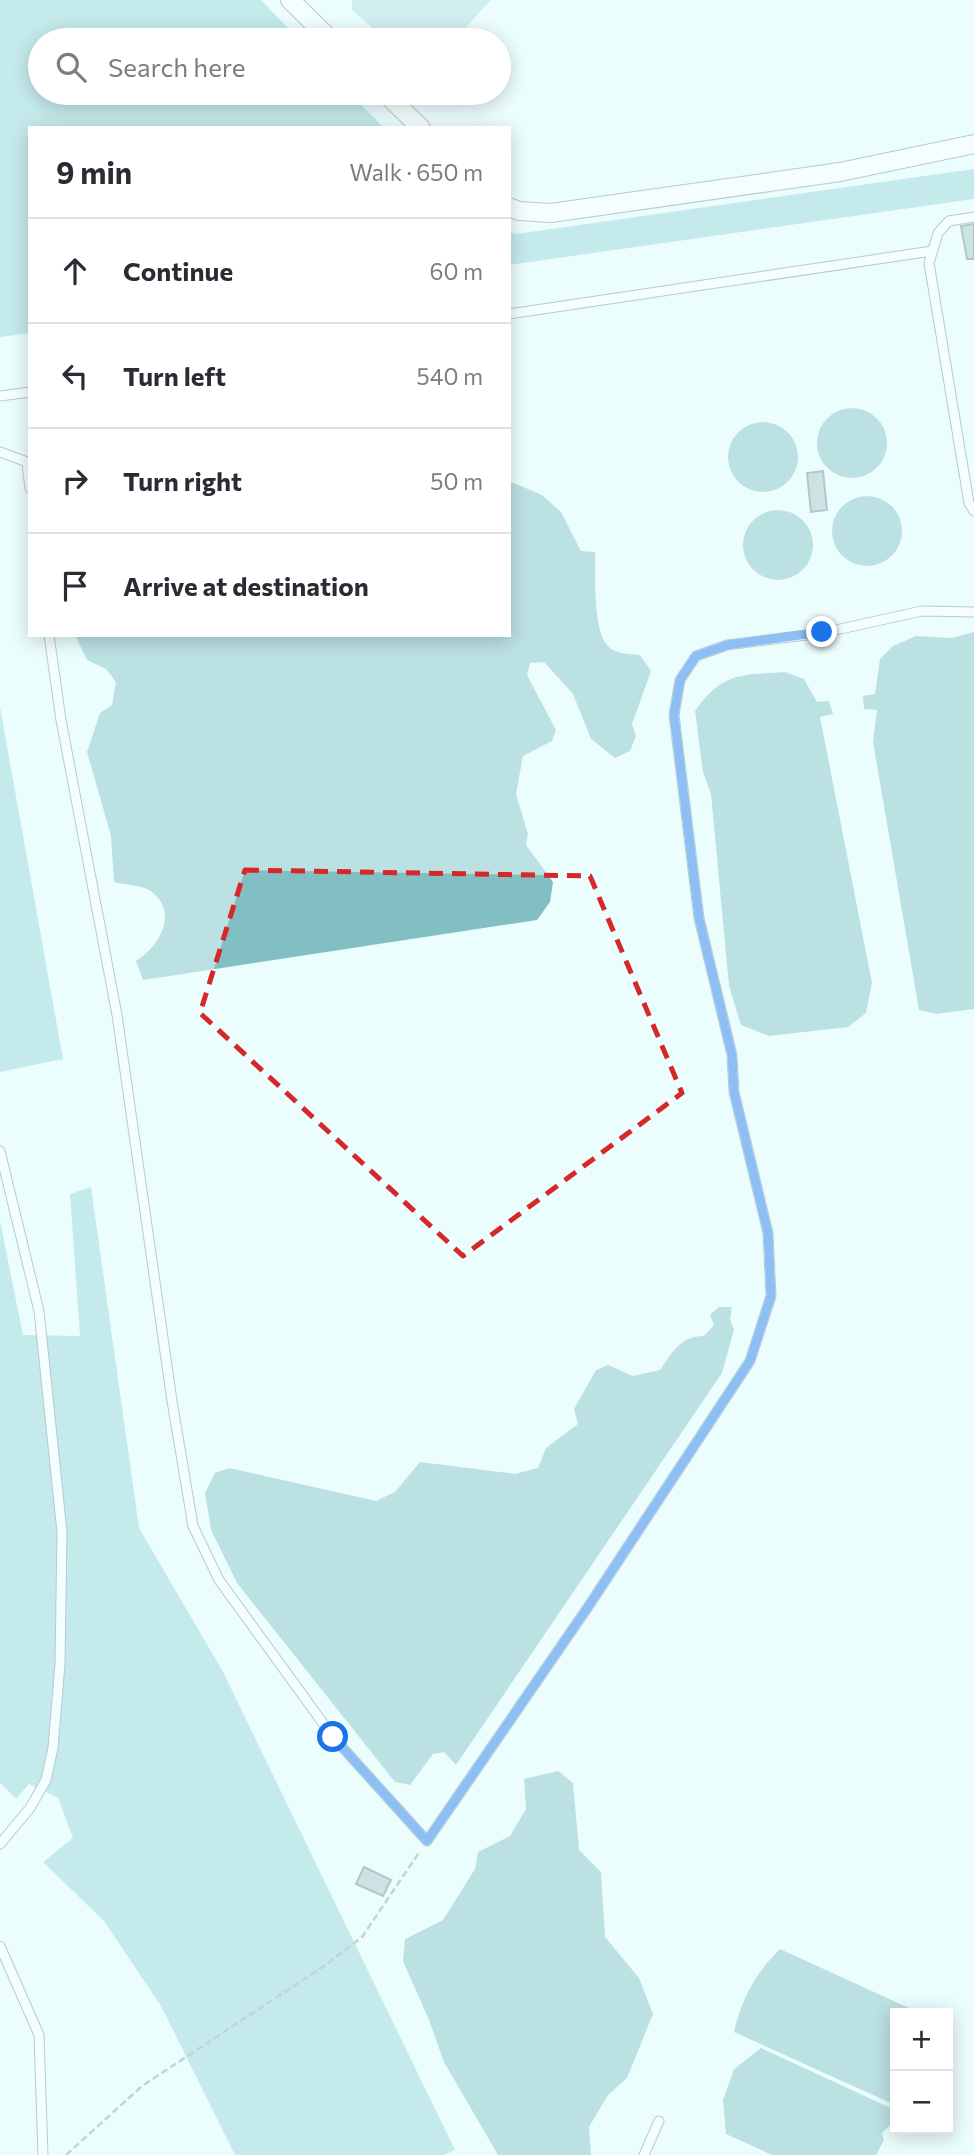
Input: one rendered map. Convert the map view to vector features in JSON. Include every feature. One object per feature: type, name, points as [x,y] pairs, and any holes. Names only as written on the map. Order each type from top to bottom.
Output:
[{"type":"street","points":[[290,0],[319,28]]},
{"type":"street","points":[[397,105],[419,126]]},
{"type":"street","points":[[511,208],[551,214],[840,172],[974,144]]},
{"type":"lane","points":[[974,217],[949,221],[938,233],[929,262],[969,503],[974,511]]},
{"type":"lane","points":[[511,314],[932,251]]},
{"type":"lane","points":[[0,397],[28,392]]},
{"type":"lane","points":[[0,452],[28,463]]},
{"type":"lane","points":[[49,637],[61,720],[117,1015],[172,1401],[193,1526],[219,1580],[333,1737],[427,1841],[588,1607],[750,1361],[771,1296],[768,1233],[734,1092],[732,1055],[699,918],[674,715],[680,680],[696,656],[727,645],[822,632],[922,611],[974,612]]},
{"type":"lane","points":[[0,1151],[39,1311],[62,1532],[60,1664],[53,1748],[46,1780],[30,1808],[0,1844]]},
{"type":"lane","points":[[0,1946],[39,2035],[43,2155]]},
{"type":"lane","points":[[644,2155],[659,2121]]},
{"type":"path","points":[[66,2155],[142,2086],[327,1964],[362,1937],[427,1841]]},
{"type":"highlighted area","points":[[245,870],[590,876],[682,1093],[463,1256],[200,1013]]},
{"type":"shaded area","points":[[0,0],[261,0],[288,28],[28,28],[28,105],[362,105],[382,126],[28,126],[28,333],[0,337]]},
{"type":"shaded area","points":[[352,0],[491,0],[465,28],[372,28],[352,10]]},
{"type":"shaded area","points":[[974,169],[974,199],[511,265],[511,233]]},
{"type":"shaded area","points":[[859,408],[872,414],[881,423],[885,429],[885,457],[877,468],[866,476],[845,478],[827,468],[819,457],[817,436],[827,418],[838,410]]},
{"type":"shaded area","points":[[770,422],[783,428],[792,437],[796,443],[796,471],[788,482],[777,490],[756,492],[738,482],[730,471],[728,450],[738,432],[749,424]]},
{"type":"shaded area","points":[[511,482],[542,495],[561,512],[581,551],[595,552],[597,615],[603,638],[614,651],[640,655],[651,671],[632,724],[636,736],[630,751],[615,758],[591,739],[573,694],[544,662],[530,663],[527,675],[556,730],[552,741],[523,756],[516,794],[528,834],[526,845],[553,882],[550,902],[537,920],[143,980],[136,961],[158,939],[163,929],[164,910],[160,900],[149,890],[114,882],[111,836],[87,752],[100,713],[112,705],[116,682],[106,669],[87,660],[76,637],[511,637]]},
{"type":"shaded area","points":[[874,496],[887,502],[896,511],[900,517],[900,545],[892,556],[881,564],[860,566],[842,556],[834,545],[832,524],[842,506],[853,498]]},
{"type":"shaded area","points":[[785,510],[798,516],[807,525],[811,531],[811,559],[803,570],[792,578],[771,580],[753,570],[745,559],[743,538],[753,520],[764,512]]},
{"type":"shaded area","points":[[974,632],[974,1009],[936,1014],[919,1010],[873,742],[877,710],[864,709],[863,696],[875,694],[880,659],[893,646],[916,636],[951,638]]},
{"type":"shaded area","points":[[785,672],[804,679],[817,702],[829,701],[833,714],[820,717],[872,983],[866,1013],[848,1027],[769,1036],[741,1025],[729,986],[711,794],[703,772],[695,711],[714,689],[724,682],[745,675]]},
{"type":"shaded area","points":[[0,707],[63,1059],[0,1072]]},
{"type":"shaded area","points":[[91,1187],[139,1528],[222,1670],[455,2150],[444,2155],[235,2155],[161,2006],[104,1921],[43,1862],[73,1838],[58,1798],[29,1784],[16,1799],[0,1783],[0,1221],[23,1335],[80,1336],[70,1194]]},
{"type":"shaded area","points":[[719,1307],[732,1307],[730,1319],[734,1330],[722,1373],[456,1765],[444,1752],[433,1754],[410,1785],[395,1782],[237,1583],[211,1530],[205,1493],[215,1473],[229,1468],[376,1501],[395,1492],[420,1462],[515,1474],[538,1468],[546,1448],[578,1424],[574,1409],[596,1370],[608,1365],[633,1376],[660,1370],[683,1342],[704,1336],[714,1325],[710,1315]]},
{"type":"shaded area","points":[[558,1771],[573,1783],[579,1850],[601,1872],[605,1937],[639,1978],[653,2014],[627,2078],[608,2095],[589,2127],[591,2155],[498,2155],[444,2062],[403,1961],[405,1939],[443,1920],[475,1869],[478,1852],[510,1836],[526,1809],[524,1779]]},
{"type":"shaded area","points":[[780,1949],[909,2008],[890,2008],[890,2103],[734,2032],[751,1987]]},
{"type":"shaded area","points":[[761,2048],[890,2108],[890,2125],[882,2133],[884,2140],[876,2155],[772,2155],[726,2134],[723,2100],[734,2069]]},
{"type":"building","points":[[974,224],[974,259],[967,259],[961,226]]},
{"type":"building","points":[[823,471],[827,510],[811,512],[807,473]]},
{"type":"building","points":[[364,1867],[391,1880],[383,1896],[356,1884]]},
{"type":"route","points":[[333,1737],[427,1841],[588,1607],[750,1361],[771,1296],[768,1233],[734,1092],[732,1055],[699,918],[674,715],[680,680],[696,656],[727,645],[822,632]]}]
